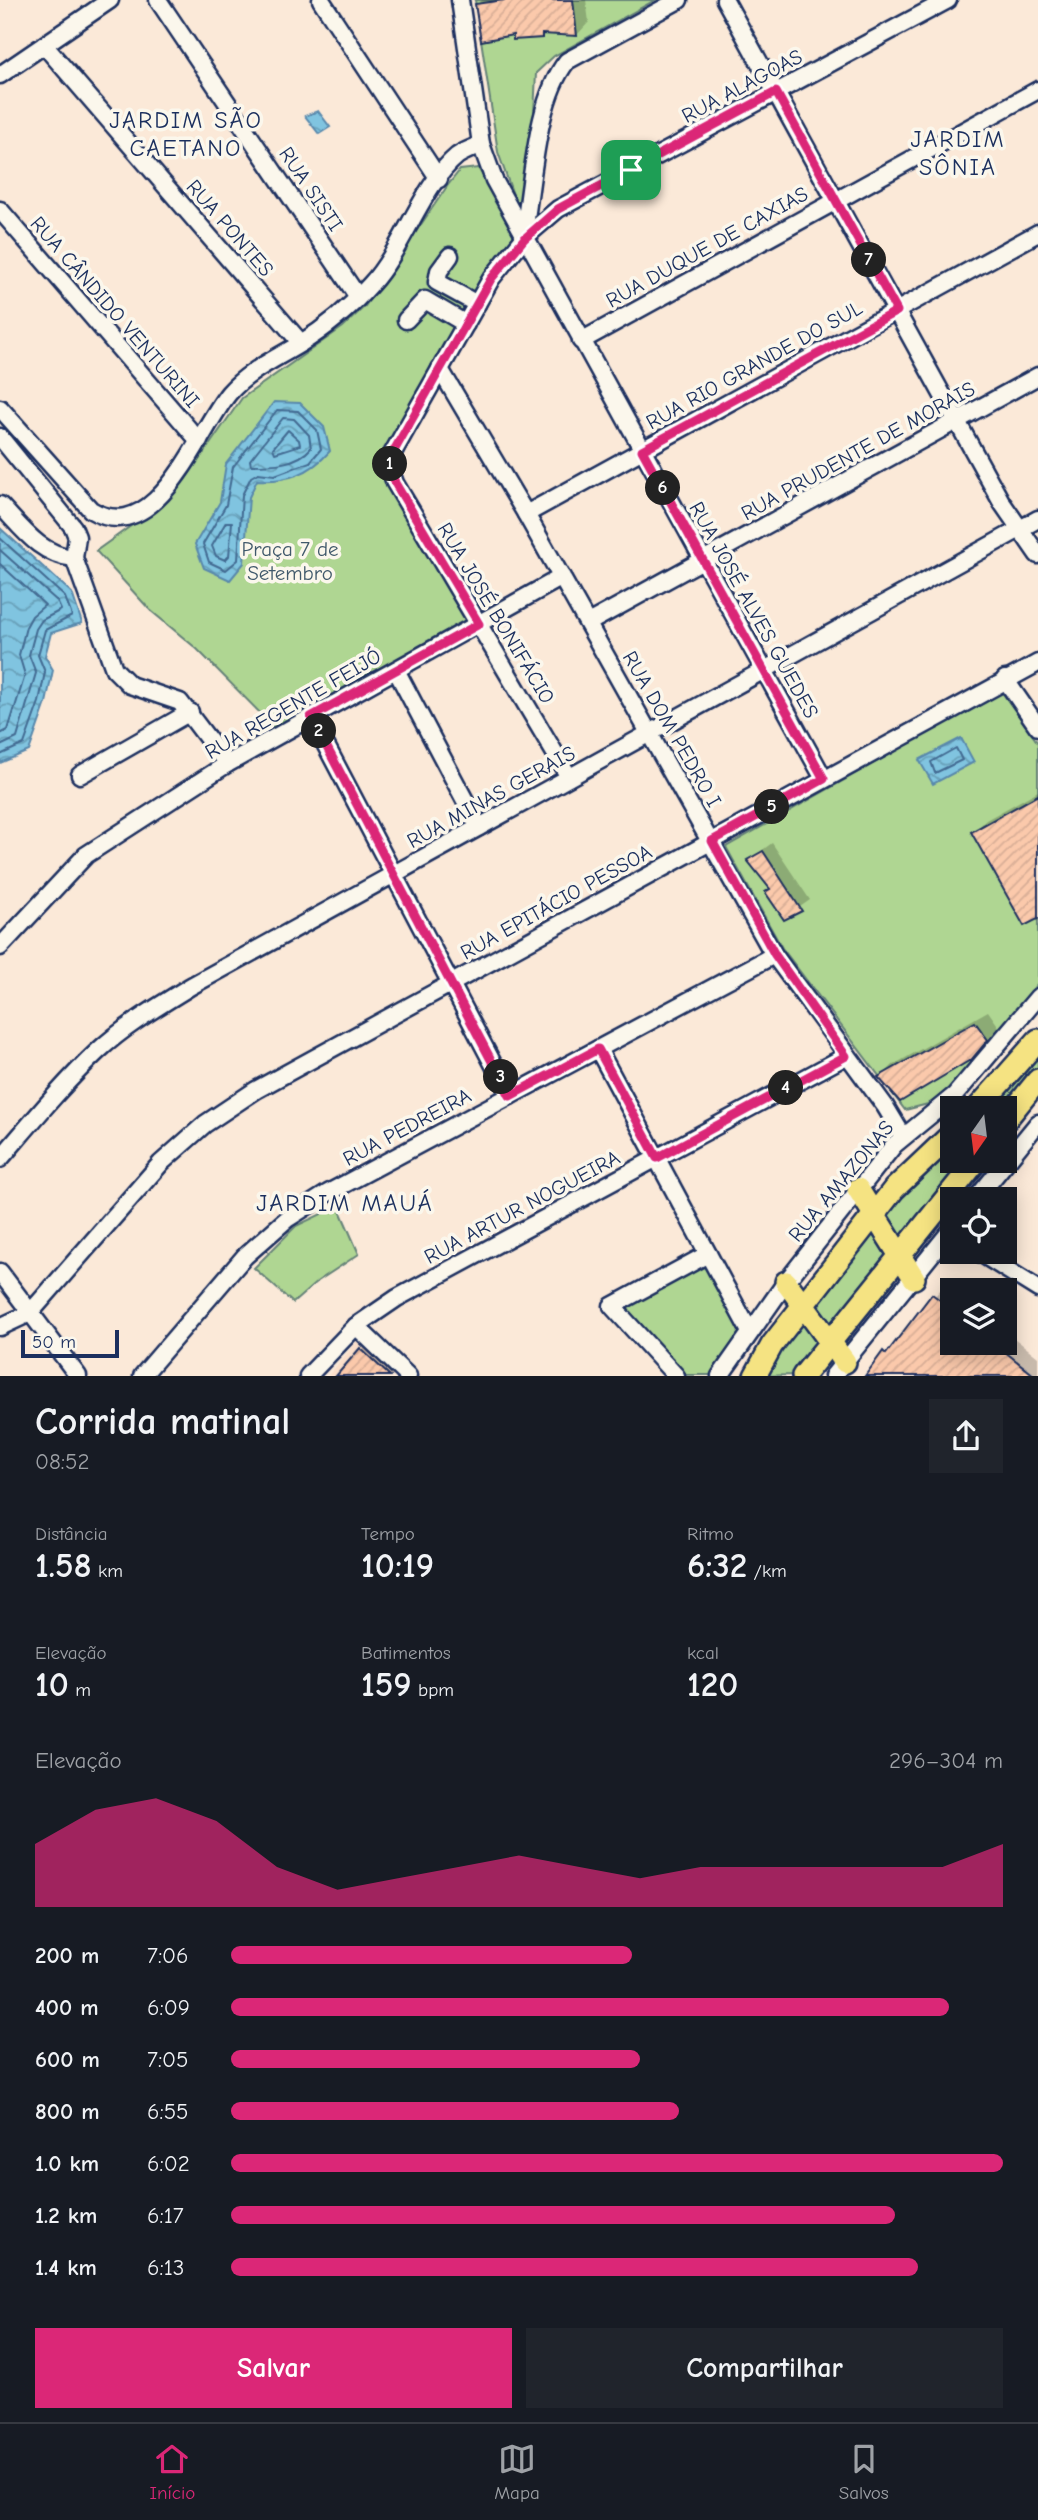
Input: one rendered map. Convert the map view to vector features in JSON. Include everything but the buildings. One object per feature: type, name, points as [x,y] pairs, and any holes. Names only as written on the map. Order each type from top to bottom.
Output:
[{"type":"main road","points":[[989,1096],[1038,1040]]},
{"type":"main road","points":[[1017,1106],[1038,1080]]},
{"type":"main road","points":[[755,1376],[772,1345],[894,1189],[940,1145]]},
{"type":"main road","points":[[803,1376],[901,1258],[966,1173]]},
{"type":"main road","points":[[858,1189],[914,1278]]},
{"type":"main road","points":[[786,1282],[831,1343],[839,1369]]},
{"type":"street","points":[[0,75],[110,0]]},
{"type":"street","name":"RUA SISTI","points":[[158,0],[358,297]]},
{"type":"street","points":[[321,0],[439,178]]},
{"type":"street","name":"RUA JOSÉ ALVES GUEDES","points":[[460,0],[481,145],[494,180],[824,779]]},
{"type":"street","points":[[524,237],[545,105],[554,78],[567,61],[679,0]]},
{"type":"street","points":[[725,0],[1002,503],[1038,555]]},
{"type":"street","name":"RUA ALAGOAS","points":[[390,468],[391,456],[491,279],[524,237],[558,209],[948,0]]},
{"type":"street","name":"RUA PONTES","points":[[44,45],[301,343]]},
{"type":"street","name":"RUA DUQUE DE CAXIAS","points":[[581,341],[1038,90]]},
{"type":"street","points":[[0,408],[91,510],[106,519],[128,517],[156,500],[178,475],[229,394],[241,382],[340,316],[374,282],[439,178],[458,156],[481,145]]},
{"type":"street","name":"RUA CÂNDIDO VENTURINI","points":[[0,210],[199,441]]},
{"type":"street","name":"RUA RIO GRANDE DO SUL","points":[[526,514],[1038,233]]},
{"type":"street","points":[[450,256],[439,271],[437,282],[477,304]]},
{"type":"street","points":[[406,320],[425,299],[466,324]]},
{"type":"street","name":"RUA DOM PEDRO I","points":[[440,369],[588,622],[775,955],[885,1106],[903,1136]]},
{"type":"street","name":"RUA PRUDENTE DE MORAIS","points":[[588,622],[1038,376]]},
{"type":"street","points":[[0,437],[74,527],[74,558],[114,669],[130,685],[180,702],[227,764]]},
{"type":"street","name":"RUA JOSÉ BONIFÁCIO","points":[[390,468],[395,483],[569,777]]},
{"type":"street","points":[[0,505],[41,547],[60,556],[74,558]]},
{"type":"street","name":"RUA MINAS GERAIS","points":[[0,1158],[75,1074],[141,1017],[394,874],[1038,519]]},
{"type":"street","name":"RUA REGENTE FEIJÓ","points":[[0,947],[86,855],[227,764],[562,577]]},
{"type":"street","name":"RUA EPITÁCIO PESSOA","points":[[0,1328],[30,1313],[161,1163],[205,1124],[256,1090],[1038,663]]},
{"type":"street","points":[[396,670],[479,827]]},
{"type":"street","points":[[1006,680],[1038,727]]},
{"type":"street","points":[[80,775],[190,712]]},
{"type":"street","points":[[311,717],[510,1096]]},
{"type":"street","name":"RUA PEDREIRA","points":[[142,1376],[245,1256],[287,1219],[339,1187],[775,955]]},
{"type":"street","name":"RUA AMAZONAS","points":[[720,1376],[786,1282],[858,1189],[903,1136],[956,1095],[1038,997]]},
{"type":"street","points":[[598,1049],[750,1332]]},
{"type":"street","name":"RUA ARTUR NOGUEIRA","points":[[308,1376],[356,1326],[397,1298],[846,1056]]},
{"type":"street","points":[[986,1187],[1038,1123]]},
{"type":"street","points":[[839,1369],[940,1246]]},
{"type":"street","points":[[676,1376],[612,1306],[708,1254]]},
{"type":"street","points":[[998,1264],[1038,1289]]},
{"type":"street","points":[[0,1272],[78,1376]]},
{"type":"street","points":[[356,1326],[408,1376]]},
{"type":"shaded area","points":[[359,1339],[400,1376],[328,1376]]},
{"type":"green space","points":[[475,0],[655,0],[554,56],[536,73],[530,197],[519,212],[498,152]]},
{"type":"green space","name":"Praça 7 de Setembro","points":[[478,168],[521,238],[388,469],[472,624],[275,735],[269,722],[197,649],[150,610],[96,551],[160,505],[185,480],[242,398],[343,327],[365,306],[460,170]]},
{"type":"green space","points":[[1001,691],[1038,743],[1038,984],[950,1091],[928,1104],[905,1110],[782,948],[726,847]]},
{"type":"green space","points":[[1038,1051],[1038,1075],[1016,1096],[999,1096]]},
{"type":"green space","points":[[940,1161],[940,1173],[959,1173],[947,1187],[940,1187],[940,1196],[796,1375],[760,1376],[891,1209]]},
{"type":"green space","points":[[338,1206],[359,1254],[318,1281],[293,1303],[254,1268],[296,1226]]},
{"type":"green space","points":[[704,1263],[744,1333],[712,1375],[683,1375],[622,1309]]},
{"type":"water","points":[[318,111],[330,127],[319,134],[305,116]]},
{"type":"water","points":[[274,402],[300,403],[324,427],[330,451],[314,466],[297,475],[278,480],[257,480],[249,497],[244,563],[230,580],[204,568],[195,544],[220,502],[226,464]]},
{"type":"water","points":[[0,528],[72,593],[82,623],[51,633],[45,656],[53,670],[46,703],[29,751],[0,763]]},
{"type":"water","points":[[961,738],[974,762],[933,784],[919,760]]},
{"type":"district","name":"JARDIM SÃO CAETANO","points":[[186,134]]},
{"type":"district","name":"JARDIM SÔNIA","points":[[958,153]]},
{"type":"district","name":"JARDIM MAUÁ","points":[[345,1203]]},
{"type":"route","points":[[776,92],[897,311],[642,450],[824,779],[712,841],[775,955],[846,1056],[657,1158],[598,1049],[510,1096],[311,717],[479,624],[395,483],[390,468],[391,456],[491,279],[524,239],[558,209],[631,170],[776,92]]}]
